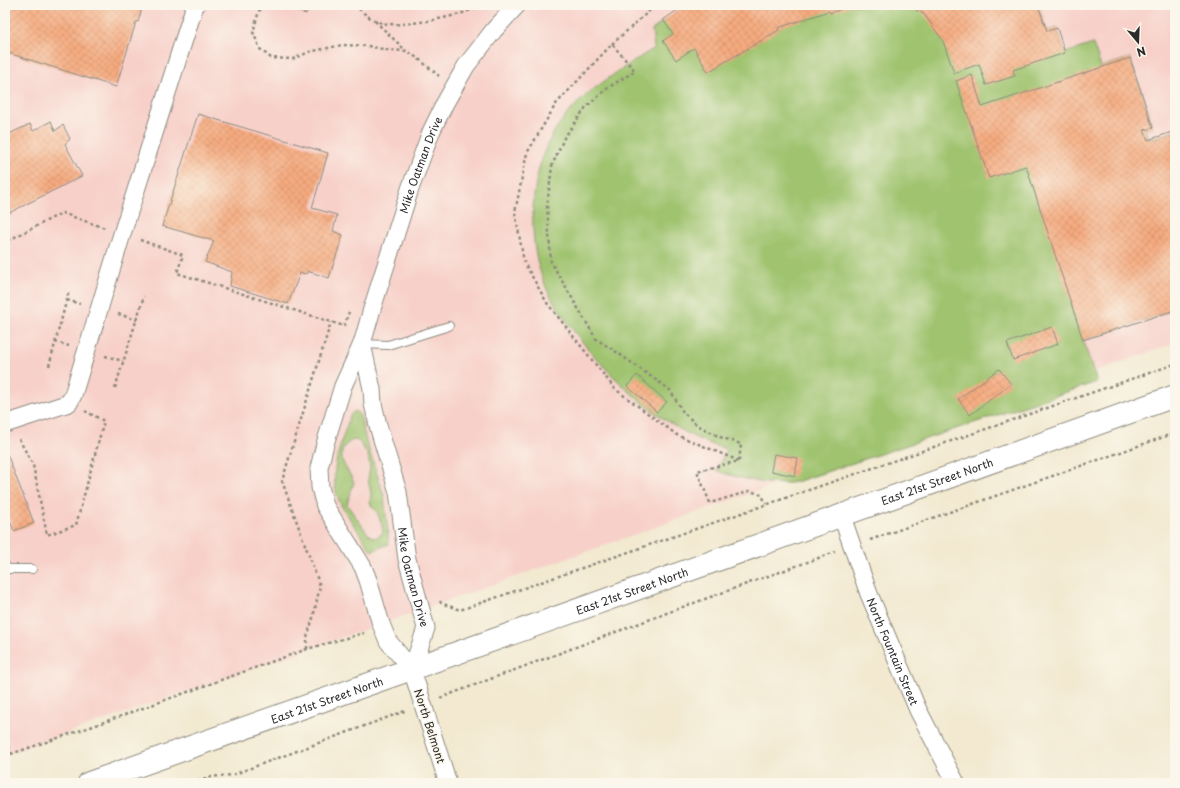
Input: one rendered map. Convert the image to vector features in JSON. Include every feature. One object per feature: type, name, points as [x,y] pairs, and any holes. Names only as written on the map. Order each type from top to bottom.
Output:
[{"type":"main road","name":"East 21st Street North","points":[[88,783],[412,670],[841,514],[1175,396]]},
{"type":"street","points":[[8,423],[69,403],[73,395],[194,5]]},
{"type":"street","name":"Mike Oatman Drive","points":[[412,670],[388,641],[381,624],[368,580],[357,556],[328,511],[322,495],[320,468],[325,444],[343,386],[362,344],[410,190],[431,132],[445,103],[466,66],[508,8]]},
{"type":"street","name":"Mike Oatman Drive","points":[[362,344],[379,429],[398,492],[405,549],[426,628],[412,670]]},
{"type":"street","name":"North Fountain Street","points":[[841,514],[869,594],[918,710],[956,783]]},
{"type":"street","name":"North Belmont","points":[[412,670],[448,783]]},
{"type":"lane","points":[[362,344],[388,345],[449,326]]},
{"type":"lane","points":[[5,564],[7,569],[32,569]]},
{"type":"path","points":[[265,5],[259,11],[253,32],[260,49],[270,58],[293,59],[308,52],[342,45],[407,51]]},
{"type":"path","points":[[354,5],[375,21],[407,51],[439,76],[435,82]]},
{"type":"path","points":[[375,21],[389,24],[416,23],[463,13],[475,9],[480,5]]},
{"type":"path","points":[[656,5],[612,44],[556,104],[527,152],[515,212],[524,262],[547,303],[615,389],[678,435],[739,461]]},
{"type":"path","points":[[612,44],[635,71],[609,87],[586,107],[564,138],[552,166],[547,206],[551,262],[596,339],[615,350],[670,390],[683,412],[697,425],[720,437],[741,444],[739,461]]},
{"type":"path","points":[[5,252],[8,240],[62,213],[183,255],[177,273],[344,326],[350,308]]},
{"type":"path","points":[[49,366],[69,292]]},
{"type":"path","points":[[115,388],[144,296]]},
{"type":"path","points":[[420,610],[441,603],[460,610],[1175,364]]},
{"type":"path","points":[[8,423],[33,465],[47,534],[76,525],[104,421],[69,403]]},
{"type":"path","points":[[192,783],[211,777],[232,775],[680,608],[1175,433]]},
{"type":"path","points":[[739,461],[696,471],[710,504],[750,491],[762,495],[766,504]]},
{"type":"path","points":[[438,598],[441,603]]},
{"type":"path","points":[[5,756],[111,720],[307,649],[366,632],[381,624]]},
{"type":"path","points":[[5,735],[11,754]]},
{"type":"shaded area","points":[[5,5],[1175,5],[1175,343],[441,603],[5,755]]},
{"type":"green space","points":[[685,5],[1038,5],[1047,31],[1057,28],[1065,53],[1093,44],[1101,67],[1130,58],[1153,128],[1145,130],[1148,139],[1175,131],[1175,310],[1083,340],[1097,382],[796,482],[776,484],[766,483],[717,471],[726,449],[703,441],[679,429],[656,414],[614,377],[578,336],[563,316],[546,286],[539,266],[533,231],[534,194],[537,176],[548,143],[557,127],[580,100],[609,78],[654,48],[652,30]]},
{"type":"green space","points":[[356,411],[360,415],[365,437],[384,496],[389,544],[371,551],[342,507],[337,495],[335,484],[336,461],[350,415]],"holes":[[[354,440],[358,441],[368,455],[370,467],[368,480],[371,493],[370,502],[372,507],[377,512],[383,531],[382,534],[375,538],[369,535],[347,505],[354,483],[342,460],[342,455],[343,450],[348,443]]]},
{"type":"building","points":[[5,5],[143,5],[138,22],[136,22],[116,87],[5,52]]},
{"type":"building","points":[[279,5],[309,5],[306,14]]},
{"type":"building","points":[[685,5],[853,5],[830,13],[829,11],[778,28],[779,30],[708,72],[694,48],[676,60],[663,41],[673,34],[663,20]]},
{"type":"building","points":[[907,5],[1038,5],[1047,31],[1057,28],[1065,53],[1013,70],[1015,76],[986,85],[979,64],[954,73],[943,41],[924,14]]},
{"type":"building","points":[[1130,58],[1153,128],[1144,130],[1148,140],[1175,131],[1175,310],[1083,340],[1026,166],[989,178],[956,81],[972,75],[982,107]]},
{"type":"building","points":[[198,114],[328,153],[312,208],[337,215],[333,231],[343,235],[329,278],[307,271],[307,274],[300,273],[288,304],[230,286],[232,272],[205,262],[214,241],[162,226]]},
{"type":"building","points":[[51,121],[55,131],[63,125],[70,139],[65,144],[82,176],[5,215],[5,136],[30,124],[33,131]]},
{"type":"building","points":[[1052,327],[1058,344],[1013,360],[1007,343]]},
{"type":"building","points":[[999,369],[1011,384],[970,415],[958,399]]},
{"type":"building","points":[[637,375],[667,402],[657,412],[627,386]]},
{"type":"building","points":[[7,454],[34,523],[14,531],[5,509],[5,455]]},
{"type":"building","points":[[774,454],[798,458],[795,476],[771,471]]}]
